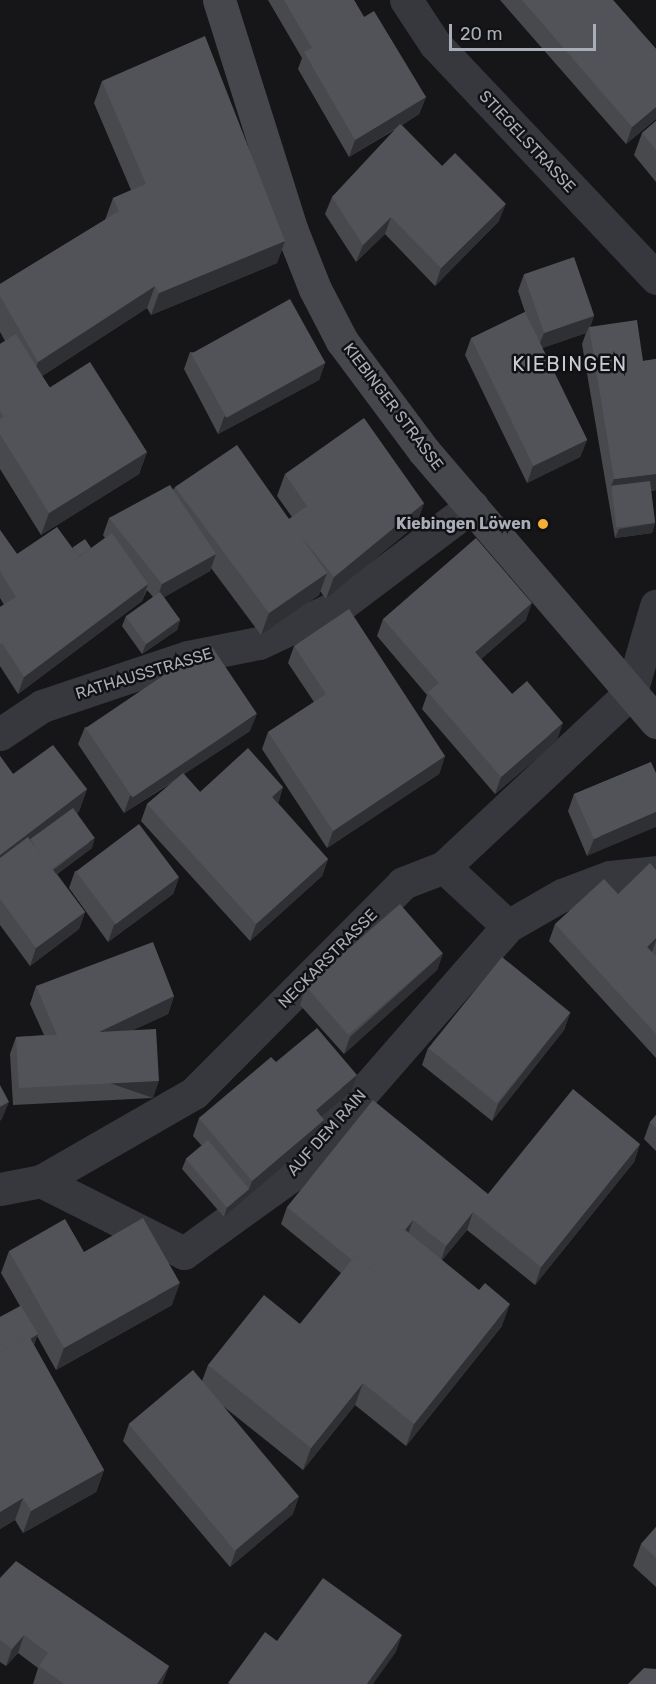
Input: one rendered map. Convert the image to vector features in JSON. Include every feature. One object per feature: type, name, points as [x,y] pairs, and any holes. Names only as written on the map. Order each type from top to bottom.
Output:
[{"type":"street","name":"KIEBINGER STRASSE","points":[[219,0],[269,167],[315,289],[342,341],[379,394],[656,722]]},
{"type":"street","name":"STIEGELSTRASSE","points":[[406,0],[435,44],[656,278]]},
{"type":"street","name":"RATHAUSSTRASSE","points":[[0,734],[42,706],[188,657],[259,643],[342,604],[472,506]]},
{"type":"street","points":[[632,692],[656,606]]},
{"type":"street","name":"NECKARSTRASSE","points":[[0,1189],[41,1180],[194,1094],[403,883],[444,867],[632,692]]},
{"type":"street","points":[[444,867],[508,926]]},
{"type":"street","name":"AUF DEM RAIN","points":[[41,1180],[184,1253],[289,1177],[508,926],[562,896],[610,877],[656,872]]},
{"type":"building","points":[[284,0],[354,0],[364,17],[374,11],[426,97],[355,140],[304,52],[312,48]]},
{"type":"building","points":[[522,0],[613,0],[656,49],[656,107],[632,127]]},
{"type":"building","points":[[205,36],[285,241],[159,293],[155,286],[38,362],[0,296],[0,284],[119,211],[113,198],[146,184],[102,81]]},
{"type":"building","points":[[656,121],[656,150],[642,133]]},
{"type":"building","points":[[400,124],[442,166],[455,153],[506,204],[441,268],[391,217],[363,245],[332,197]]},
{"type":"building","points":[[574,257],[594,316],[544,333],[524,274]]},
{"type":"building","points":[[290,299],[325,363],[227,418],[191,354]]},
{"type":"building","points":[[525,312],[587,440],[533,466],[471,338]]},
{"type":"building","points":[[637,320],[643,361],[656,359],[656,474],[614,479],[589,327]]},
{"type":"building","points":[[16,334],[50,388],[4,417],[0,411],[0,344]]},
{"type":"building","points":[[90,362],[147,452],[49,513],[0,434],[0,419]]},
{"type":"building","points":[[364,418],[424,503],[334,577],[300,535],[327,573],[269,613],[175,487],[237,445],[289,519],[307,506],[285,474]]},
{"type":"building","points":[[650,481],[655,523],[616,527],[611,486]]},
{"type":"building","points":[[170,485],[216,554],[162,584],[109,518]]},
{"type":"building","points":[[57,527],[79,557],[112,533],[148,584],[24,677],[2,643],[0,645],[0,607],[16,597],[0,571],[0,530],[17,554]]},
{"type":"building","points":[[476,538],[532,603],[475,652],[512,694],[527,681],[563,723],[501,777],[428,692],[439,683],[383,619]]},
{"type":"building","points":[[85,539],[91,548],[79,557],[73,547]]},
{"type":"building","points":[[160,592],[180,620],[146,644],[126,617]]},
{"type":"building","points":[[349,609],[445,756],[333,831],[268,732],[326,694],[294,646]]},
{"type":"building","points":[[210,644],[257,714],[133,798],[86,728]]},
{"type":"building","points":[[53,745],[87,789],[0,855],[0,756],[13,774]]},
{"type":"building","points":[[248,748],[283,787],[272,797],[328,859],[256,924],[147,804],[183,773],[200,792]]},
{"type":"building","points":[[651,762],[656,773],[656,812],[594,839],[574,794]]},
{"type":"building","points":[[73,808],[95,838],[52,869],[30,839]]},
{"type":"building","points":[[139,824],[179,877],[116,924],[76,872]]},
{"type":"building","points":[[28,837],[85,912],[36,948],[0,899],[0,858]]},
{"type":"building","points":[[650,863],[656,870],[656,938],[647,947],[656,956],[656,1034],[555,924],[604,879],[618,894]]},
{"type":"building","points":[[400,904],[443,953],[348,1035],[306,986]]},
{"type":"building","points":[[153,942],[174,996],[99,1032],[156,1029],[159,1081],[19,1088],[16,1037],[57,1035],[36,986]]},
{"type":"building","points":[[502,957],[570,1012],[497,1103],[428,1048]]},
{"type":"building","points":[[317,1028],[357,1075],[316,1110],[324,1120],[252,1181],[199,1118],[271,1057],[276,1062]]},
{"type":"building","points":[[0,1085],[9,1102],[0,1107]]},
{"type":"building","points":[[573,1089],[640,1144],[541,1267],[473,1212],[446,1246],[413,1220],[371,1269],[355,1256],[352,1260],[287,1207],[373,1100],[488,1194]]},
{"type":"building","points":[[656,1115],[656,1128],[650,1122]]},
{"type":"building","points":[[208,1140],[249,1189],[227,1208],[186,1159]]},
{"type":"building","points":[[143,1218],[180,1283],[64,1348],[9,1251],[65,1219],[84,1252]]},
{"type":"building","points":[[404,1229],[479,1290],[485,1283],[510,1304],[414,1424],[363,1383],[311,1448],[208,1365],[264,1295],[300,1324],[355,1256],[371,1269]]},
{"type":"building","points":[[21,1306],[38,1334],[30,1339],[29,1336],[0,1352],[0,1317]]},
{"type":"building","points":[[29,1336],[104,1470],[31,1511],[23,1498],[0,1512],[0,1352]]},
{"type":"building","points":[[193,1370],[299,1496],[235,1550],[129,1424]]},
{"type":"building","points":[[656,1527],[656,1558],[641,1544]]},
{"type":"building","points":[[16,1561],[169,1666],[157,1684],[64,1684],[39,1666],[48,1653],[24,1635],[12,1649],[0,1640],[0,1578]]},
{"type":"building","points":[[323,1578],[402,1635],[367,1684],[228,1683],[265,1632],[277,1641]]},
{"type":"building","points":[[644,1668],[656,1669],[656,1684],[628,1684]]},
{"type":"place","name":"Kiebingen Löwen","points":[[543,524]]},
{"type":"district","name":"KIEBINGEN","points":[[570,364]]}]
